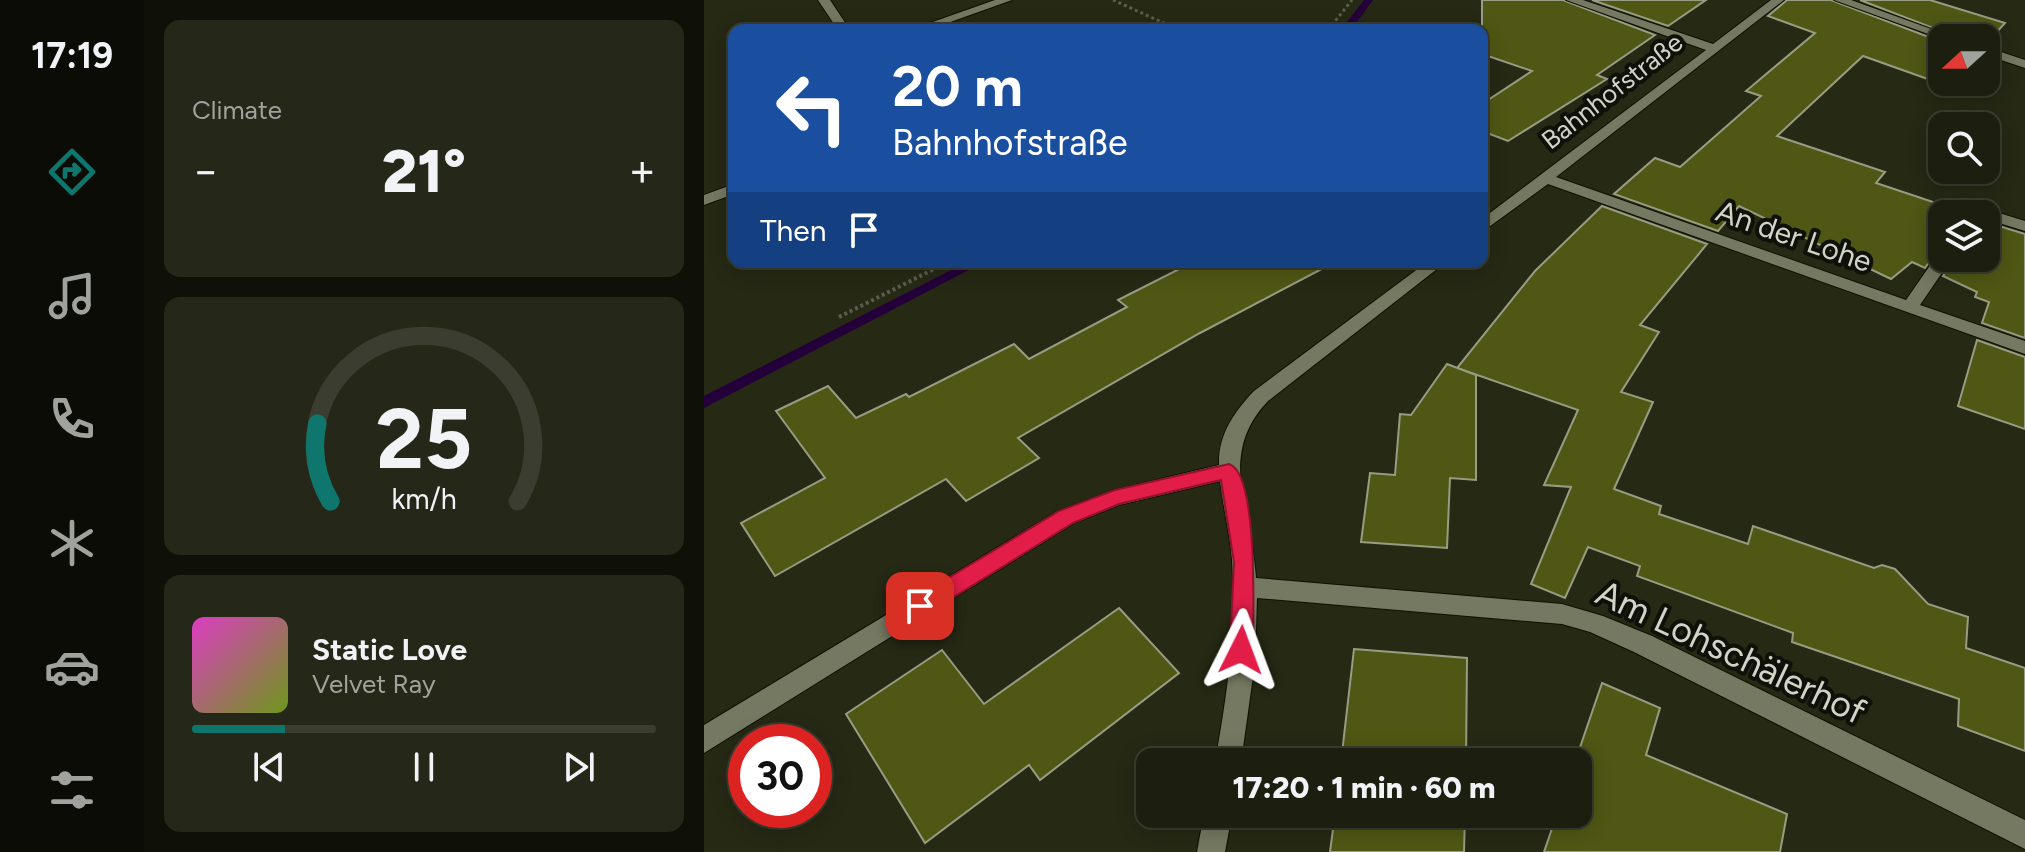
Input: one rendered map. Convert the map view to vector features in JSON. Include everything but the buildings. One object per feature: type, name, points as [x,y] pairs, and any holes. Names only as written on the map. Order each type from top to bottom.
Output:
[{"type":"street","points":[[824,0],[840,24]]},
{"type":"street","points":[[934,24],[1006,0]]},
{"type":"street","points":[[1572,0],[1713,48]]},
{"type":"street","name":"Bahnhofstraße","points":[[1488,222],[1778,0]]},
{"type":"street","points":[[1840,0],[1928,30]]},
{"type":"street","points":[[2000,56],[2025,64]]},
{"type":"street","name":"An der Lohe","points":[[1545,178],[2025,348]]},
{"type":"street","points":[[704,200],[728,191]]},
{"type":"street","points":[[2000,218],[2025,226]]},
{"type":"street","points":[[1230,748],[1240,669],[1245,587],[1240,525],[1229,471],[1233,436],[1253,404],[1430,268]]},
{"type":"street","points":[[1910,307],[1934,272]]},
{"type":"street","points":[[704,740],[1066,517],[1115,498],[1229,471]]},
{"type":"street","name":"Am Lohschälerhof","points":[[1245,587],[1509,608],[1578,618],[1643,644],[2025,835]]},
{"type":"street","points":[[1211,852],[1215,828]]},
{"type":"path","points":[[1113,0],[1166,24]]},
{"type":"path","points":[[1333,24],[1352,0]]},
{"type":"path","points":[[839,317],[935,268]]},
{"type":"waterway","points":[[1351,24],[1369,0]]},
{"type":"waterway","points":[[704,403],[965,268]]},
{"type":"route","points":[[920,606],[1066,517],[1139,491],[1229,471],[1245,562],[1241,650]]}]
